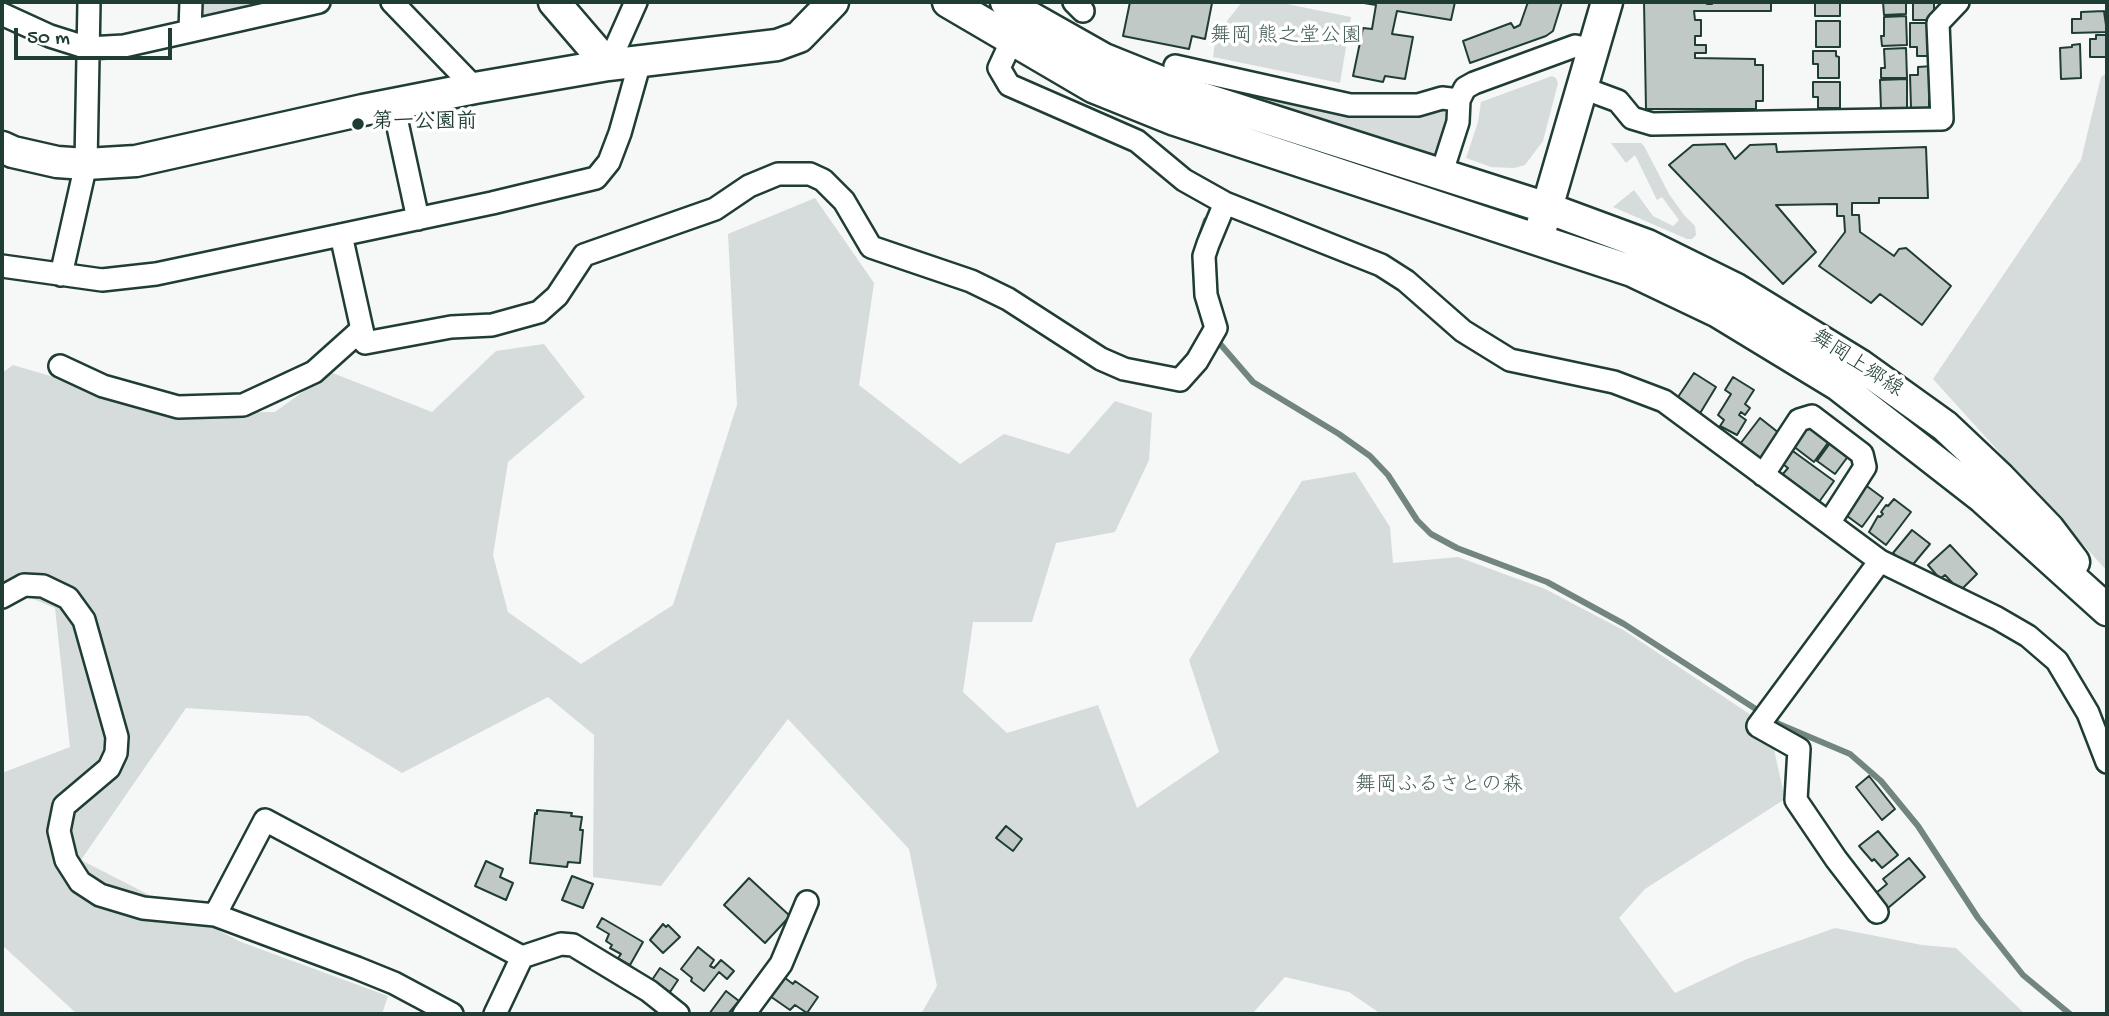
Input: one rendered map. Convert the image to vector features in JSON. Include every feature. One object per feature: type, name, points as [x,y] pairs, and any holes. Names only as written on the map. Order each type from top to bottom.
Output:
[{"type":"street","points":[[61,275],[86,164],[89,2]]},
{"type":"street","points":[[190,30],[191,2]]},
{"type":"street","points":[[2,14],[50,36],[88,48],[124,46],[319,2]]},
{"type":"street","points":[[392,2],[475,88]]},
{"type":"street","points":[[554,2],[608,65]]},
{"type":"street","points":[[608,65],[636,2]]},
{"type":"street","points":[[2,148],[57,162],[86,164],[136,161],[475,88],[608,65],[777,45],[799,37],[833,2]]},
{"type":"street","name":"舞岡上郷線","points":[[948,2],[1093,87],[1175,120],[1632,271],[1718,312],[1838,385],[1983,498],[2107,610]]},
{"type":"street","name":"舞岡上郷線","points":[[1006,2],[1104,60],[1196,96],[1547,208],[1647,245],[1736,289],[1860,365],[1945,426],[2049,529],[2107,603]]},
{"type":"street","points":[[1538,239],[1607,2]]},
{"type":"street","points":[[1583,88],[1618,101],[1632,118],[1652,124],[1942,119],[1938,23],[1958,2]]},
{"type":"street","points":[[1012,40],[999,68],[1009,85],[1137,141],[1184,180],[1225,203],[1381,265],[1406,281],[1463,331],[1510,360],[1614,382],[1664,401],[1880,561],[2028,635],[2057,661],[2088,713],[2107,762]]},
{"type":"street","points":[[1441,175],[1458,122],[1459,100],[1465,88],[1575,46],[1593,50]]},
{"type":"street","points":[[4,270],[102,280],[156,274],[418,219],[596,178],[609,162],[620,133],[640,62]]},
{"type":"street","points":[[1175,66],[1350,105],[1418,105],[1443,98],[1459,100]]},
{"type":"street","points":[[393,104],[418,219]]},
{"type":"street","points":[[341,235],[365,342],[451,327],[492,324],[539,313],[557,296],[584,255],[715,209],[749,186],[778,174],[810,174],[823,180],[844,201],[871,247],[971,281],[1008,299],[1101,359],[1124,369],[1180,380],[1197,361],[1216,328],[1206,295],[1205,256],[1225,203]]},
{"type":"street","points":[[60,366],[103,386],[178,407],[243,405],[314,372],[362,329]]},
{"type":"street","points":[[1763,475],[1799,419],[1812,416],[1862,454],[1865,467],[1829,523]]},
{"type":"street","points":[[1877,912],[1836,859],[1796,800],[1799,749],[1758,726],[1880,561]]},
{"type":"street","points":[[2,597],[24,585],[43,586],[68,598],[84,620],[117,737],[116,753],[109,768],[64,806],[59,831],[66,860],[80,882],[100,895],[143,908],[215,915],[394,983],[452,1014]]},
{"type":"street","points":[[215,915],[265,820],[522,957]]},
{"type":"street","points":[[744,1014],[781,964],[807,902]]},
{"type":"street","points":[[495,1014],[522,957],[561,944],[573,945],[649,991],[678,1014]]},
{"type":"green space","points":[[198,2],[280,2],[207,19],[198,13]]},
{"type":"green space","name":"舞岡 熊之堂公園","points":[[1242,2],[1277,2],[1351,17],[1340,83],[1213,57],[1216,35]]},
{"type":"green space","points":[[2107,73],[2107,571],[1933,379],[2081,160],[2101,77]]},
{"type":"green space","points":[[1552,76],[1558,83],[1543,141],[1525,165],[1514,168],[1491,167],[1466,158],[1478,122],[1481,102]]},
{"type":"green space","points":[[1234,92],[1372,117],[1442,109],[1449,118],[1438,152],[1432,156]]},
{"type":"green space","points":[[1611,143],[1641,143],[1644,146],[1669,194],[1695,226],[1696,235],[1692,239],[1613,207],[1634,190],[1653,216],[1673,226],[1679,220],[1662,197],[1657,200],[1635,155],[1626,163]]},
{"type":"green space","name":"舞岡ふるさとの森","points":[[815,198],[874,283],[859,385],[960,464],[1004,434],[1069,454],[1115,401],[1152,413],[1149,460],[1115,532],[1056,543],[1032,622],[973,622],[963,692],[1007,733],[1098,705],[1137,808],[1219,752],[1189,660],[1302,481],[1355,472],[1390,527],[1393,563],[1458,557],[1545,589],[1625,631],[1769,727],[1785,799],[1645,889],[1619,918],[1675,993],[1747,959],[1835,928],[1922,945],[1956,948],[2025,1014],[1381,1014],[1349,992],[1285,977],[1252,1014],[921,1014],[937,986],[909,849],[788,719],[661,886],[593,877],[594,735],[548,697],[402,773],[308,716],[186,708],[81,860],[241,942],[388,996],[382,1014],[77,1014],[2,945],[2,773],[70,747],[55,608],[2,586],[2,373],[13,365],[176,413],[275,412],[330,372],[432,412],[496,351],[544,344],[585,397],[508,462],[493,555],[508,612],[581,664],[673,605],[737,405],[728,234]]},
{"type":"building","points":[[1130,2],[1212,3],[1205,39],[1192,36],[1189,49],[1123,36]]},
{"type":"building","points":[[1358,2],[1455,2],[1451,20],[1397,11],[1392,34],[1413,37],[1405,79],[1385,76],[1383,82],[1353,76],[1363,28],[1372,29],[1376,5]]},
{"type":"building","points":[[1528,2],[1562,2],[1553,31],[1546,36],[1470,63],[1463,41],[1511,23],[1514,28],[1520,25]]},
{"type":"building","points":[[1644,2],[1771,2],[1771,11],[1694,11],[1695,20],[1701,20],[1701,36],[1695,36],[1695,45],[1706,45],[1706,53],[1695,53],[1695,58],[1755,59],[1755,65],[1763,65],[1763,101],[1756,101],[1756,109],[1646,109]]},
{"type":"building","points":[[1815,2],[1840,2],[1840,16],[1815,16]]},
{"type":"building","points":[[1883,2],[1906,2],[1906,14],[1884,15]]},
{"type":"building","points":[[1913,2],[1934,2],[1934,20],[1913,20]]},
{"type":"building","points":[[2104,11],[2107,32],[2072,33],[2072,19],[2081,19],[2081,12]]},
{"type":"building","points":[[1906,16],[1907,45],[1882,46],[1884,17]]},
{"type":"building","points":[[1816,21],[1840,21],[1840,47],[1816,47]]},
{"type":"building","points":[[1910,23],[1927,23],[1927,29],[1935,29],[1935,56],[1917,56],[1917,47],[1910,47]]},
{"type":"building","points":[[2096,35],[2107,35],[2107,57],[2090,57],[2090,39],[2096,39]]},
{"type":"building","points":[[2080,44],[2081,78],[2061,79],[2060,48]]},
{"type":"building","points":[[1906,48],[1907,78],[1881,78],[1881,68],[1885,68],[1884,49]]},
{"type":"building","points":[[1813,51],[1836,51],[1836,56],[1839,57],[1839,78],[1818,78],[1818,64],[1813,64]]},
{"type":"building","points":[[1933,66],[1934,98],[1929,98],[1929,108],[1911,108],[1910,75],[1918,75],[1918,67]]},
{"type":"building","points":[[1907,79],[1907,108],[1881,109],[1880,80]]},
{"type":"building","points":[[1813,82],[1840,82],[1840,108],[1818,108],[1818,97],[1813,97]]},
{"type":"building","points":[[1725,144],[1735,159],[1750,145],[1776,144],[1777,152],[1926,147],[1928,198],[1879,198],[1879,203],[1852,203],[1852,215],[1859,215],[1860,232],[1894,256],[1899,249],[1906,248],[1951,286],[1922,325],[1880,294],[1871,303],[1819,266],[1845,232],[1844,216],[1837,216],[1837,204],[1776,205],[1816,252],[1783,284],[1669,165],[1693,145]]},
{"type":"building","points":[[1694,373],[1716,387],[1699,415],[1676,400]]},
{"type":"building","points":[[1733,377],[1754,390],[1745,404],[1750,408],[1745,415],[1741,412],[1739,415],[1746,420],[1737,435],[1720,426],[1724,420],[1718,415],[1731,394],[1725,390]]},
{"type":"building","points":[[1760,418],[1779,433],[1760,459],[1740,444]]},
{"type":"building","points":[[1808,425],[1830,440],[1814,462],[1793,446]]},
{"type":"building","points":[[1831,442],[1849,455],[1835,474],[1817,461]]},
{"type":"building","points":[[1790,449],[1834,481],[1819,502],[1782,475],[1788,468],[1780,462]]},
{"type":"building","points":[[1864,484],[1883,498],[1862,527],[1843,513]]},
{"type":"building","points":[[1894,499],[1911,512],[1886,545],[1869,532],[1878,516],[1883,514],[1881,512],[1886,505]]},
{"type":"building","points":[[1912,530],[1930,544],[1910,568],[1893,553]]},
{"type":"building","points":[[1950,545],[1977,574],[1960,591],[1945,575],[1940,579],[1928,565]]},
{"type":"building","points":[[1869,776],[1895,809],[1882,820],[1856,787]]},
{"type":"building","points":[[537,810],[572,813],[571,816],[582,817],[580,863],[568,862],[567,867],[530,863]]},
{"type":"building","points":[[1006,826],[1022,839],[1013,851],[996,838]]},
{"type":"building","points":[[1878,831],[1898,855],[1882,868],[1859,846]]},
{"type":"building","points":[[1909,858],[1925,877],[1888,908],[1876,893],[1887,884],[1883,879]]},
{"type":"building","points":[[486,861],[503,869],[500,877],[513,883],[506,900],[475,886]]},
{"type":"building","points":[[572,876],[593,884],[583,908],[562,900]]},
{"type":"building","points":[[749,878],[790,916],[765,943],[724,905]]},
{"type":"building","points":[[602,918],[643,942],[630,965],[618,958],[621,954],[610,948],[612,945],[606,941],[609,934],[597,927]]},
{"type":"building","points":[[663,924],[666,927],[668,925],[680,937],[663,953],[650,940]]},
{"type":"building","points":[[698,947],[714,960],[710,966],[714,968],[721,960],[734,971],[727,979],[719,972],[704,991],[681,969]]},
{"type":"building","points":[[660,968],[678,980],[670,992],[652,980]]},
{"type":"building","points":[[781,975],[818,997],[807,1013],[795,1005],[790,1010],[767,994]]},
{"type":"building","points":[[726,991],[739,1001],[728,1014],[709,1014]]},
{"type":"waterway","points":[[1200,238],[1206,220]]},
{"type":"waterway","points":[[1215,338],[1253,382],[1370,456],[1388,475],[1417,520],[1431,534],[1457,548],[1547,582],[1624,624],[1779,724],[1850,754],[1881,781],[1918,826],[1978,918],[2023,975],[2070,1014]]},
{"type":"place","name":"第一公園前","points":[[358,124]]}]
